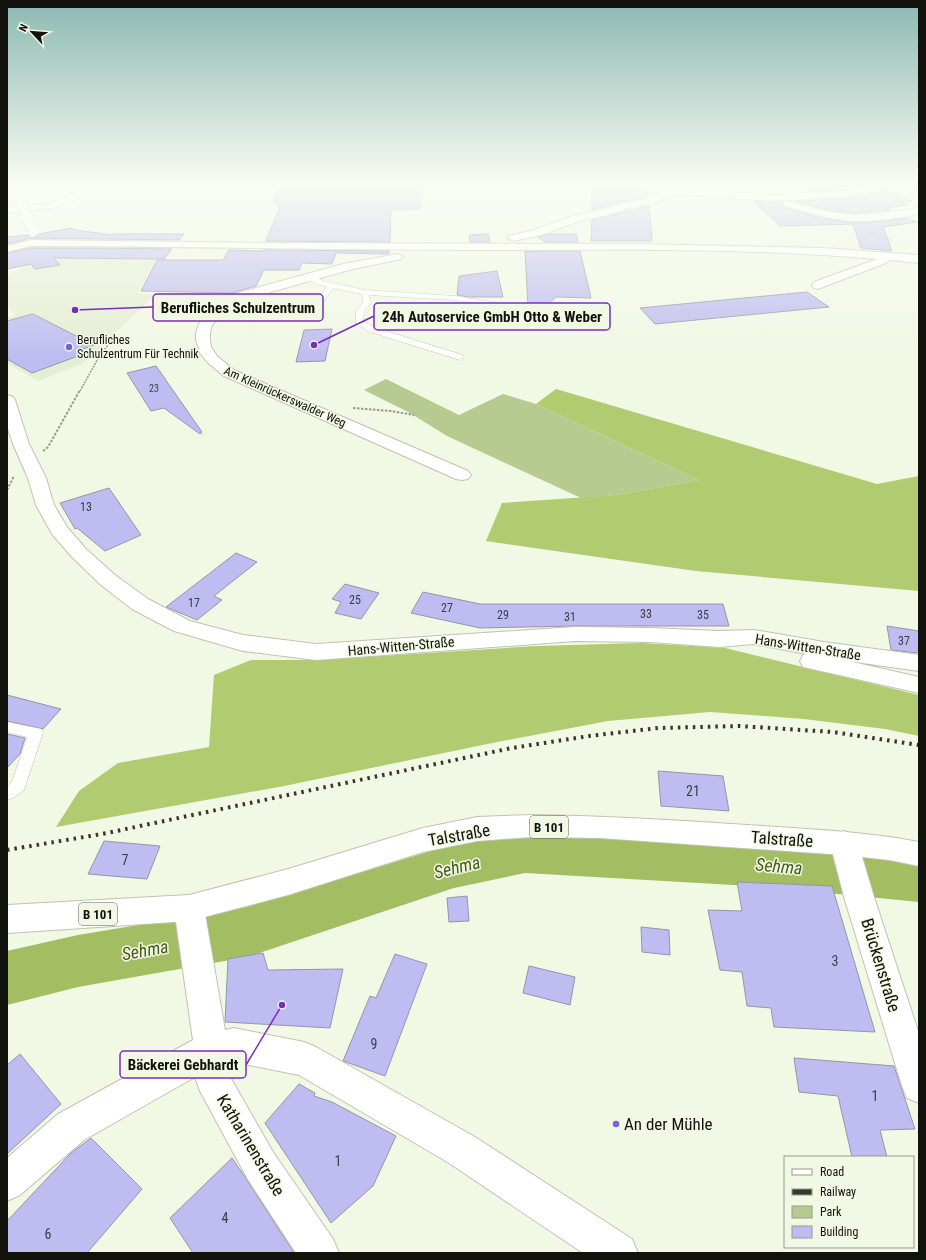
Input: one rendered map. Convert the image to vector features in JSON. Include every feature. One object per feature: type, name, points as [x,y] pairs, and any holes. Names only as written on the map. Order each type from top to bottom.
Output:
[{"type":"street","points":[[489,247],[491,243],[497,242]]},
{"type":"street","points":[[7,248],[31,243],[437,247],[636,247],[823,251],[919,259]]},
{"type":"street","name":"Am Kleinrückerswalder Weg","points":[[437,247],[414,255],[388,258],[347,267],[312,278],[230,299],[225,302],[205,324],[202,338],[207,354],[217,366],[230,373],[462,475]]},
{"type":"street","points":[[818,285],[882,261],[887,256]]},
{"type":"street","name":"Hans-Witten-Straße","points":[[7,400],[21,444],[37,478],[45,505],[59,530],[79,553],[108,580],[140,604],[182,626],[243,643],[316,652],[575,634],[650,635],[719,639],[754,637],[824,650],[919,663]]},
{"type":"street","points":[[719,639],[919,685]]},
{"type":"street","name":"Talstraße","points":[[7,919],[190,916],[288,882],[423,840],[477,829],[532,826],[600,827],[847,852],[889,848],[919,854]]},
{"type":"street","name":"Brückenstraße","points":[[847,852],[859,897],[919,1086]]},
{"type":"street","name":"Katharinenstraße","points":[[190,916],[211,1049],[212,1079],[260,1165],[319,1253]]},
{"type":"street","points":[[7,1182],[71,1127],[211,1049],[234,1046],[304,1059],[462,1150],[618,1253]]},
{"type":"lane","points":[[312,278],[331,286],[365,292],[456,298],[546,313]]},
{"type":"lane","points":[[312,315],[331,286]]},
{"type":"lane","points":[[365,292],[367,303],[360,311],[358,322],[373,330],[460,356]]},
{"type":"lane","points":[[7,727],[36,732],[18,786],[8,793]]},
{"type":"path","points":[[48,447],[100,355],[113,339]]},
{"type":"path","points":[[331,417],[350,408],[391,410],[414,415]]},
{"type":"shaded area","points":[[55,248],[163,248],[137,293],[155,295],[82,364],[38,381],[7,363],[7,318],[15,315],[7,305],[7,275],[32,262],[36,262]]},
{"type":"green space","points":[[386,379],[459,415],[503,394],[536,404],[699,480],[617,495],[581,498],[447,436],[410,413],[364,390]]},
{"type":"green space","points":[[556,389],[877,484],[919,476],[919,591],[696,571],[486,541],[502,503],[617,495],[699,480],[536,404]]},
{"type":"green space","points":[[642,643],[725,648],[919,695],[919,736],[885,729],[804,719],[710,712],[608,721],[497,742],[284,786],[56,827],[79,791],[118,763],[209,747],[214,675],[251,660],[319,660],[537,646]]},
{"type":"building","points":[[859,242],[889,242],[892,251],[861,248]]},
{"type":"building","points":[[31,248],[172,249],[164,259],[54,258],[60,265],[35,269],[31,264],[7,269],[7,253]]},
{"type":"building","points":[[229,250],[389,251],[389,254],[336,253],[332,264],[302,263],[299,270],[264,270],[256,286],[232,293],[141,291],[157,260],[223,260]]},
{"type":"building","points":[[525,251],[580,251],[591,298],[556,297],[542,309],[528,306]]},
{"type":"building","points":[[497,271],[503,297],[468,297],[457,295],[459,276]]},
{"type":"building","points":[[807,292],[829,307],[655,324],[640,308]]},
{"type":"building","name":"Berufliches Schulzentrum Für Technik","points":[[33,314],[94,345],[78,351],[78,356],[32,373],[7,359],[7,321]]},
{"type":"building","points":[[332,329],[325,361],[296,362],[304,330]]},
{"type":"building","points":[[156,366],[202,432],[200,434],[164,408],[151,411],[127,373]]},
{"type":"building","points":[[109,488],[141,535],[105,551],[77,528],[75,529],[60,503]]},
{"type":"building","points":[[236,553],[257,562],[214,596],[222,600],[197,620],[166,607]]},
{"type":"building","points":[[345,584],[379,593],[361,619],[335,613],[341,602],[332,599]]},
{"type":"building","points":[[423,592],[480,604],[723,604],[729,626],[575,626],[480,628],[411,613]]},
{"type":"building","points":[[887,626],[919,631],[919,653],[891,650]]},
{"type":"building","points":[[7,695],[61,709],[43,729],[7,721]]},
{"type":"building","points":[[7,734],[25,738],[20,754],[7,768]]},
{"type":"building","points":[[658,771],[723,776],[729,811],[661,806]]},
{"type":"building","points":[[104,841],[160,846],[147,879],[88,874]]},
{"type":"building","points":[[737,882],[832,886],[875,1032],[774,1027],[771,1008],[747,1006],[742,972],[720,970],[708,910],[742,911]]},
{"type":"building","points":[[467,896],[469,921],[449,922],[447,898]]},
{"type":"building","points":[[641,927],[669,930],[670,955],[642,952]]},
{"type":"building","points":[[263,953],[268,970],[343,969],[330,1028],[225,1022],[228,959]]},
{"type":"building","points":[[395,954],[427,964],[385,1076],[343,1061],[370,996],[376,998]]},
{"type":"building","points":[[529,966],[575,977],[570,1005],[523,993]]},
{"type":"building","points":[[20,1054],[61,1104],[7,1154],[7,1065]]},
{"type":"building","points":[[794,1058],[894,1066],[915,1129],[880,1130],[887,1156],[852,1156],[838,1096],[799,1092]]},
{"type":"building","points":[[299,1084],[315,1093],[314,1096],[332,1102],[396,1136],[373,1186],[331,1223],[265,1123]]},
{"type":"building","points":[[91,1138],[142,1189],[87,1253],[7,1253],[7,1221],[71,1153]]},
{"type":"building","points":[[232,1158],[294,1253],[193,1253],[170,1218]]},
{"type":"waterway","name":"Sehma","points":[[7,978],[78,961],[247,932],[454,866],[525,852],[768,865],[919,879]]},
{"type":"railway","points":[[7,850],[102,834],[512,748],[589,736],[658,728],[739,726],[833,732],[919,745]]},
{"type":"place","name":"Berufliches Schulzentrum","points":[[75,310]]},
{"type":"place","name":"24h Autoservice GmbH Otto & Weber","points":[[314,345]]},
{"type":"place","name":"Berufliches Schulzentrum Für Technik","points":[[69,347]]},
{"type":"place","name":"Bäckerei Gebhardt","points":[[282,1005]]},
{"type":"place","name":"An der Mühle","points":[[616,1124]]}]
